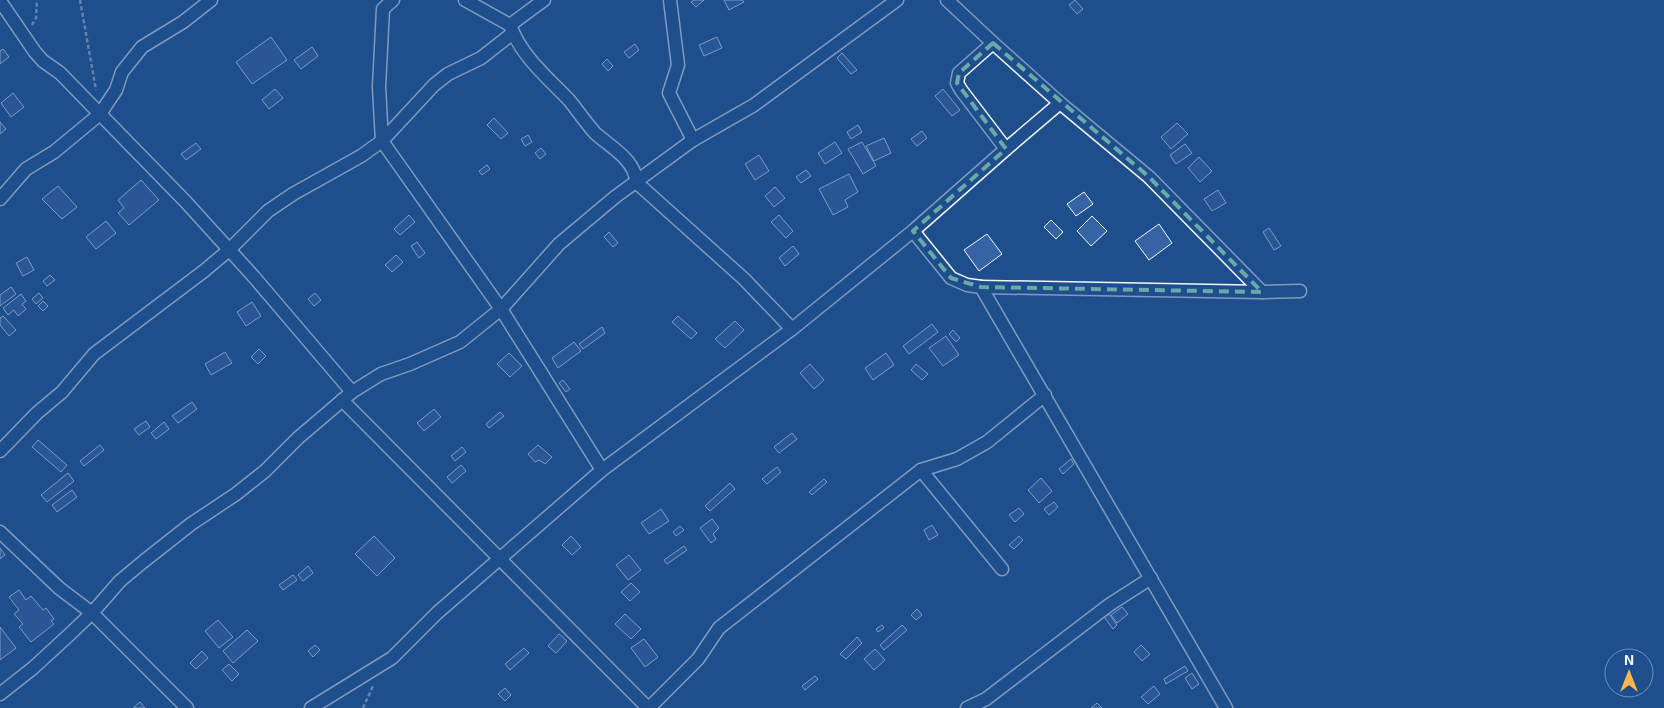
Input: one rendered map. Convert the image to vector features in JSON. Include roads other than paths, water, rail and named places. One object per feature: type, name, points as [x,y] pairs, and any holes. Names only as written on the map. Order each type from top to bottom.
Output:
[{"type":"street","points":[[0,199],[26,169],[54,152],[100,114],[116,90],[122,72],[142,47],[183,22],[211,0]]},
{"type":"street","points":[[393,0],[380,5],[379,87],[382,141],[501,309],[602,470]]},
{"type":"street","points":[[465,0],[511,29],[520,48],[570,101],[595,133],[617,151],[629,164],[635,173],[636,182],[744,279],[792,329]]},
{"type":"street","points":[[0,451],[37,413],[62,392],[94,354],[197,277],[229,250],[268,211],[293,194],[361,156],[382,141],[434,86],[448,74],[481,58],[544,0]]},
{"type":"street","points":[[670,0],[678,65],[670,88],[670,96],[694,140]]},
{"type":"street","points":[[0,694],[33,668],[92,613],[120,581],[191,524],[236,494],[265,471],[298,438],[347,396],[381,374],[410,364],[460,342],[501,309],[559,244],[616,197],[694,140],[754,106],[897,0]]},
{"type":"street","points":[[947,0],[1060,103],[1148,177],[1262,292]]},
{"type":"street","points":[[0,1],[35,52],[60,73],[185,201],[229,250],[347,396],[498,558],[648,708],[698,659],[720,628],[921,470],[957,459],[987,442],[1045,395]]},
{"type":"street","points":[[993,43],[959,72],[957,83],[960,90],[1006,149]]},
{"type":"street","points":[[310,708],[392,658],[437,613],[498,558],[602,470],[792,329],[913,232],[1060,103]]},
{"type":"street","points":[[913,232],[952,278],[967,285],[981,287],[1300,291]]},
{"type":"street","points":[[981,287],[1226,708]]},
{"type":"street","points":[[921,470],[1002,569]]},
{"type":"street","points":[[0,532],[60,588],[92,613],[187,708]]},
{"type":"street","points":[[967,708],[986,699],[1109,605],[1151,578]]}]
